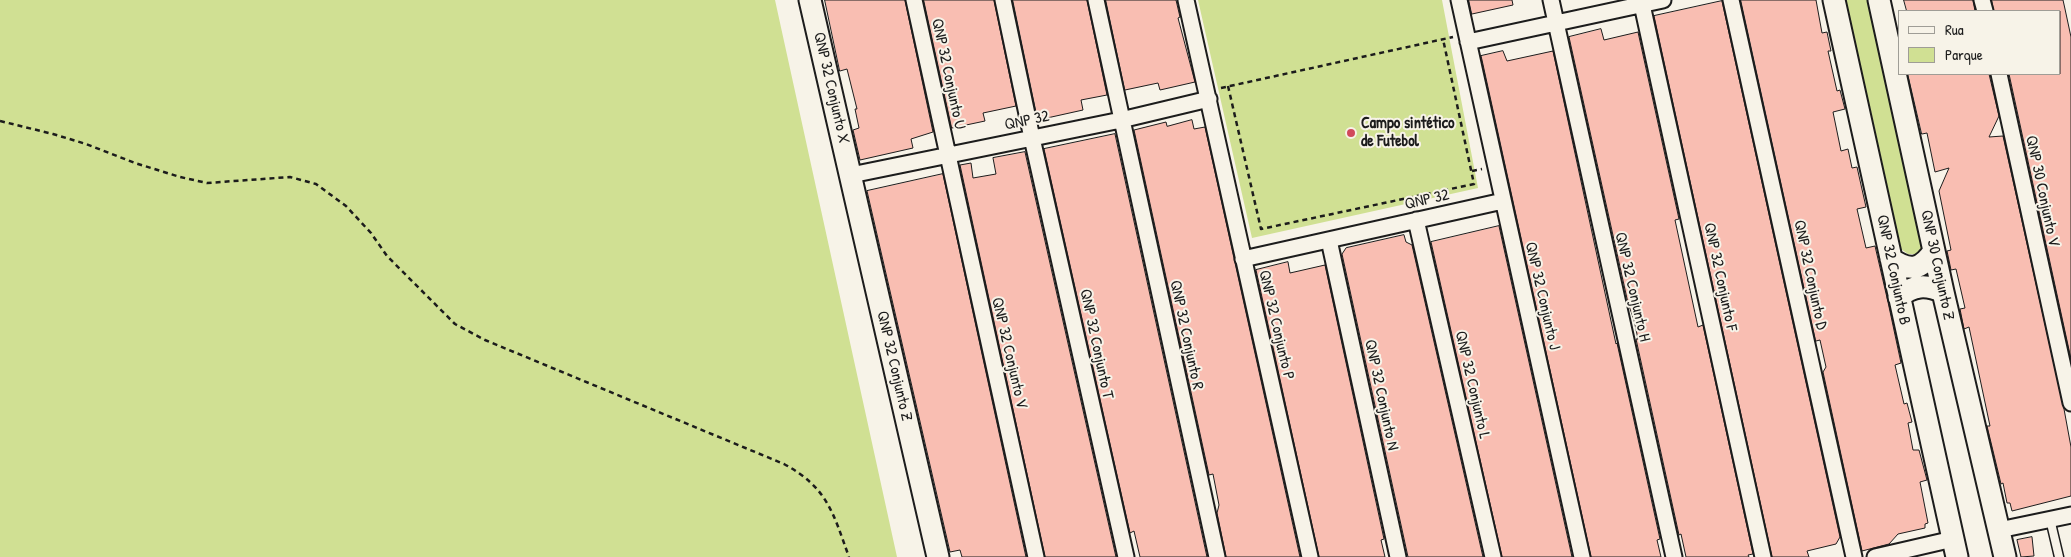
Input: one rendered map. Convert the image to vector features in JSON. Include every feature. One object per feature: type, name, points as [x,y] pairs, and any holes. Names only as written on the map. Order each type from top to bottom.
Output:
[{"type":"street","name":"QNP 32 Conjunto X","points":[[810,0],[851,175]]},
{"type":"street","name":"QNP 32 Conjunto U","points":[[914,0],[948,156]]},
{"type":"street","name":"QNP 32 Conjunto T","points":[[1003,0],[1126,557]]},
{"type":"street","name":"QNP 32 Conjunto R","points":[[1096,0],[1217,557]]},
{"type":"street","name":"QNP 32 Conjunto P","points":[[1186,0],[1310,557]]},
{"type":"street","name":"QNP 32 Conjunto J","points":[[1459,0],[1582,557]]},
{"type":"street","name":"QNP 32 Conjunto H","points":[[1550,0],[1674,557]]},
{"type":"street","points":[[1468,42],[1556,24],[1641,2],[1663,0]]},
{"type":"street","name":"QNP 32 Conjunto D","points":[[1731,0],[1854,557]]},
{"type":"street","name":"QNP 32 Conjunto B","points":[[1834,0],[1955,548]]},
{"type":"street","name":"QNP 30 Conjunto Z","points":[[1879,0],[1942,292],[2005,557]]},
{"type":"street","name":"QNP 32 Conjunto F","points":[[1641,2],[1764,557]]},
{"type":"street","name":"QNP 30 Conjunto V","points":[[1999,75],[2071,403]]},
{"type":"street","name":"QNP 32","points":[[851,175],[1121,120],[1209,100]]},
{"type":"street","name":"QNP 32 Conjunto V","points":[[948,156],[1036,557]]},
{"type":"street","name":"QNP 32 Conjunto Z","points":[[851,175],[938,557]]},
{"type":"street","name":"QNP 32","points":[[1243,259],[1503,201]]},
{"type":"street","name":"QNP 32 Conjunto L","points":[[1416,220],[1494,557]]},
{"type":"street","name":"QNP 32 Conjunto N","points":[[1329,240],[1398,557]]},
{"type":"street","points":[[1891,259],[1902,266],[1915,267],[1926,261],[1934,251]]},
{"type":"street","points":[[1899,297],[1908,290],[1920,286],[1932,286],[1942,292]]},
{"type":"street","points":[[1999,530],[2071,515]]},
{"type":"street","points":[[1875,557],[1955,548]]},
{"type":"lane","points":[[2050,519],[2059,557]]},
{"type":"path","points":[[1443,38],[1474,184],[1261,229],[1226,86],[1443,38]]},
{"type":"path","points":[[0,121],[53,134],[144,166],[207,183],[290,177],[316,184],[346,206],[371,233],[387,256],[455,324],[485,340],[784,464],[806,477],[823,494],[848,557]]},
{"type":"green space","points":[[0,0],[775,0],[897,557],[0,557]]},
{"type":"green space","points":[[1198,0],[1442,0],[1478,188],[1252,238]]},
{"type":"green space","points":[[1841,0],[1873,0],[1924,248],[1918,254],[1908,254],[1901,249],[1870,107],[1860,89]]},
{"type":"building","points":[[825,0],[905,0],[933,132],[911,139],[913,148],[860,160],[853,130],[859,128],[855,109],[857,109],[847,69],[840,71]]},
{"type":"building","points":[[924,0],[994,0],[1016,106],[983,113],[985,121],[952,128]]},
{"type":"building","points":[[1013,0],[1087,0],[1107,95],[1081,100],[1083,110],[1038,120]]},
{"type":"building","points":[[1106,0],[1176,0],[1180,17],[1178,18],[1195,82],[1160,90],[1158,83],[1125,90]]},
{"type":"building","points":[[1469,0],[1512,0],[1513,5],[1472,14]]},
{"type":"building","points":[[1741,0],[1816,0],[1822,33],[1827,32],[1831,51],[1828,51],[1837,91],[1840,90],[1845,109],[1833,112],[1841,151],[1848,149],[1852,168],[1857,167],[1866,207],[1857,209],[1866,248],[1875,246],[1888,302],[1901,363],[1895,365],[1904,404],[1907,403],[1912,422],[1908,423],[1913,450],[1919,450],[1927,480],[1920,482],[1928,523],[1925,524],[1925,528],[1898,534],[1889,544],[1862,551],[1823,372],[1826,367],[1820,340],[1816,341]]},
{"type":"building","points":[[1904,0],[1973,0],[1975,10],[1907,10]]},
{"type":"building","points":[[1992,0],[2063,0],[2065,9],[2071,37],[2071,359],[2009,75],[2061,75],[2061,10],[1994,10]]},
{"type":"building","points":[[1722,1],[1840,537],[1836,544],[1807,551],[1809,557],[1772,557],[1654,16]]},
{"type":"building","points":[[1601,29],[1604,40],[1638,32],[1679,219],[1675,220],[1698,327],[1703,325],[1753,554],[1748,555],[1749,557],[1686,557],[1681,534],[1679,535],[1636,339],[1638,339],[1634,320],[1628,303],[1569,37]]},
{"type":"building","points":[[1503,51],[1507,61],[1553,51],[1660,539],[1657,540],[1661,557],[1591,557],[1481,56]]},
{"type":"building","points":[[1908,75],[1989,75],[1999,116],[1989,137],[2003,136],[2064,409],[2071,447],[2071,496],[2012,511],[2010,503],[2007,503],[1987,426],[1990,426],[1969,327],[1964,329],[1960,309],[1965,308],[1956,269],[1951,270],[1947,251],[1951,250],[1939,191],[1949,168],[1935,172],[1927,133],[1922,134]]},
{"type":"building","points":[[1192,120],[1194,129],[1205,127],[1300,557],[1226,557],[1217,513],[1219,505],[1213,474],[1209,475],[1134,130],[1166,122],[1167,126]]},
{"type":"building","points":[[1115,134],[1207,557],[1140,557],[1134,531],[1130,533],[1044,149]]},
{"type":"building","points":[[1025,152],[1116,557],[1045,557],[960,165],[971,163],[973,178],[996,174],[993,158]]},
{"type":"building","points":[[943,174],[1026,557],[962,557],[960,550],[950,552],[867,191]]},
{"type":"building","points":[[1499,226],[1572,557],[1502,557],[1431,242]]},
{"type":"building","points":[[1404,235],[1406,242],[1412,245],[1483,557],[1408,557],[1342,254],[1346,248]]},
{"type":"building","points":[[1288,262],[1290,273],[1325,265],[1384,539],[1381,540],[1385,557],[1319,557],[1256,270]]},
{"type":"building","points":[[2032,537],[2034,556],[2021,557],[2017,540]]},
{"type":"place","name":"Campo sintético de Futebol","points":[[1351,133]]}]
